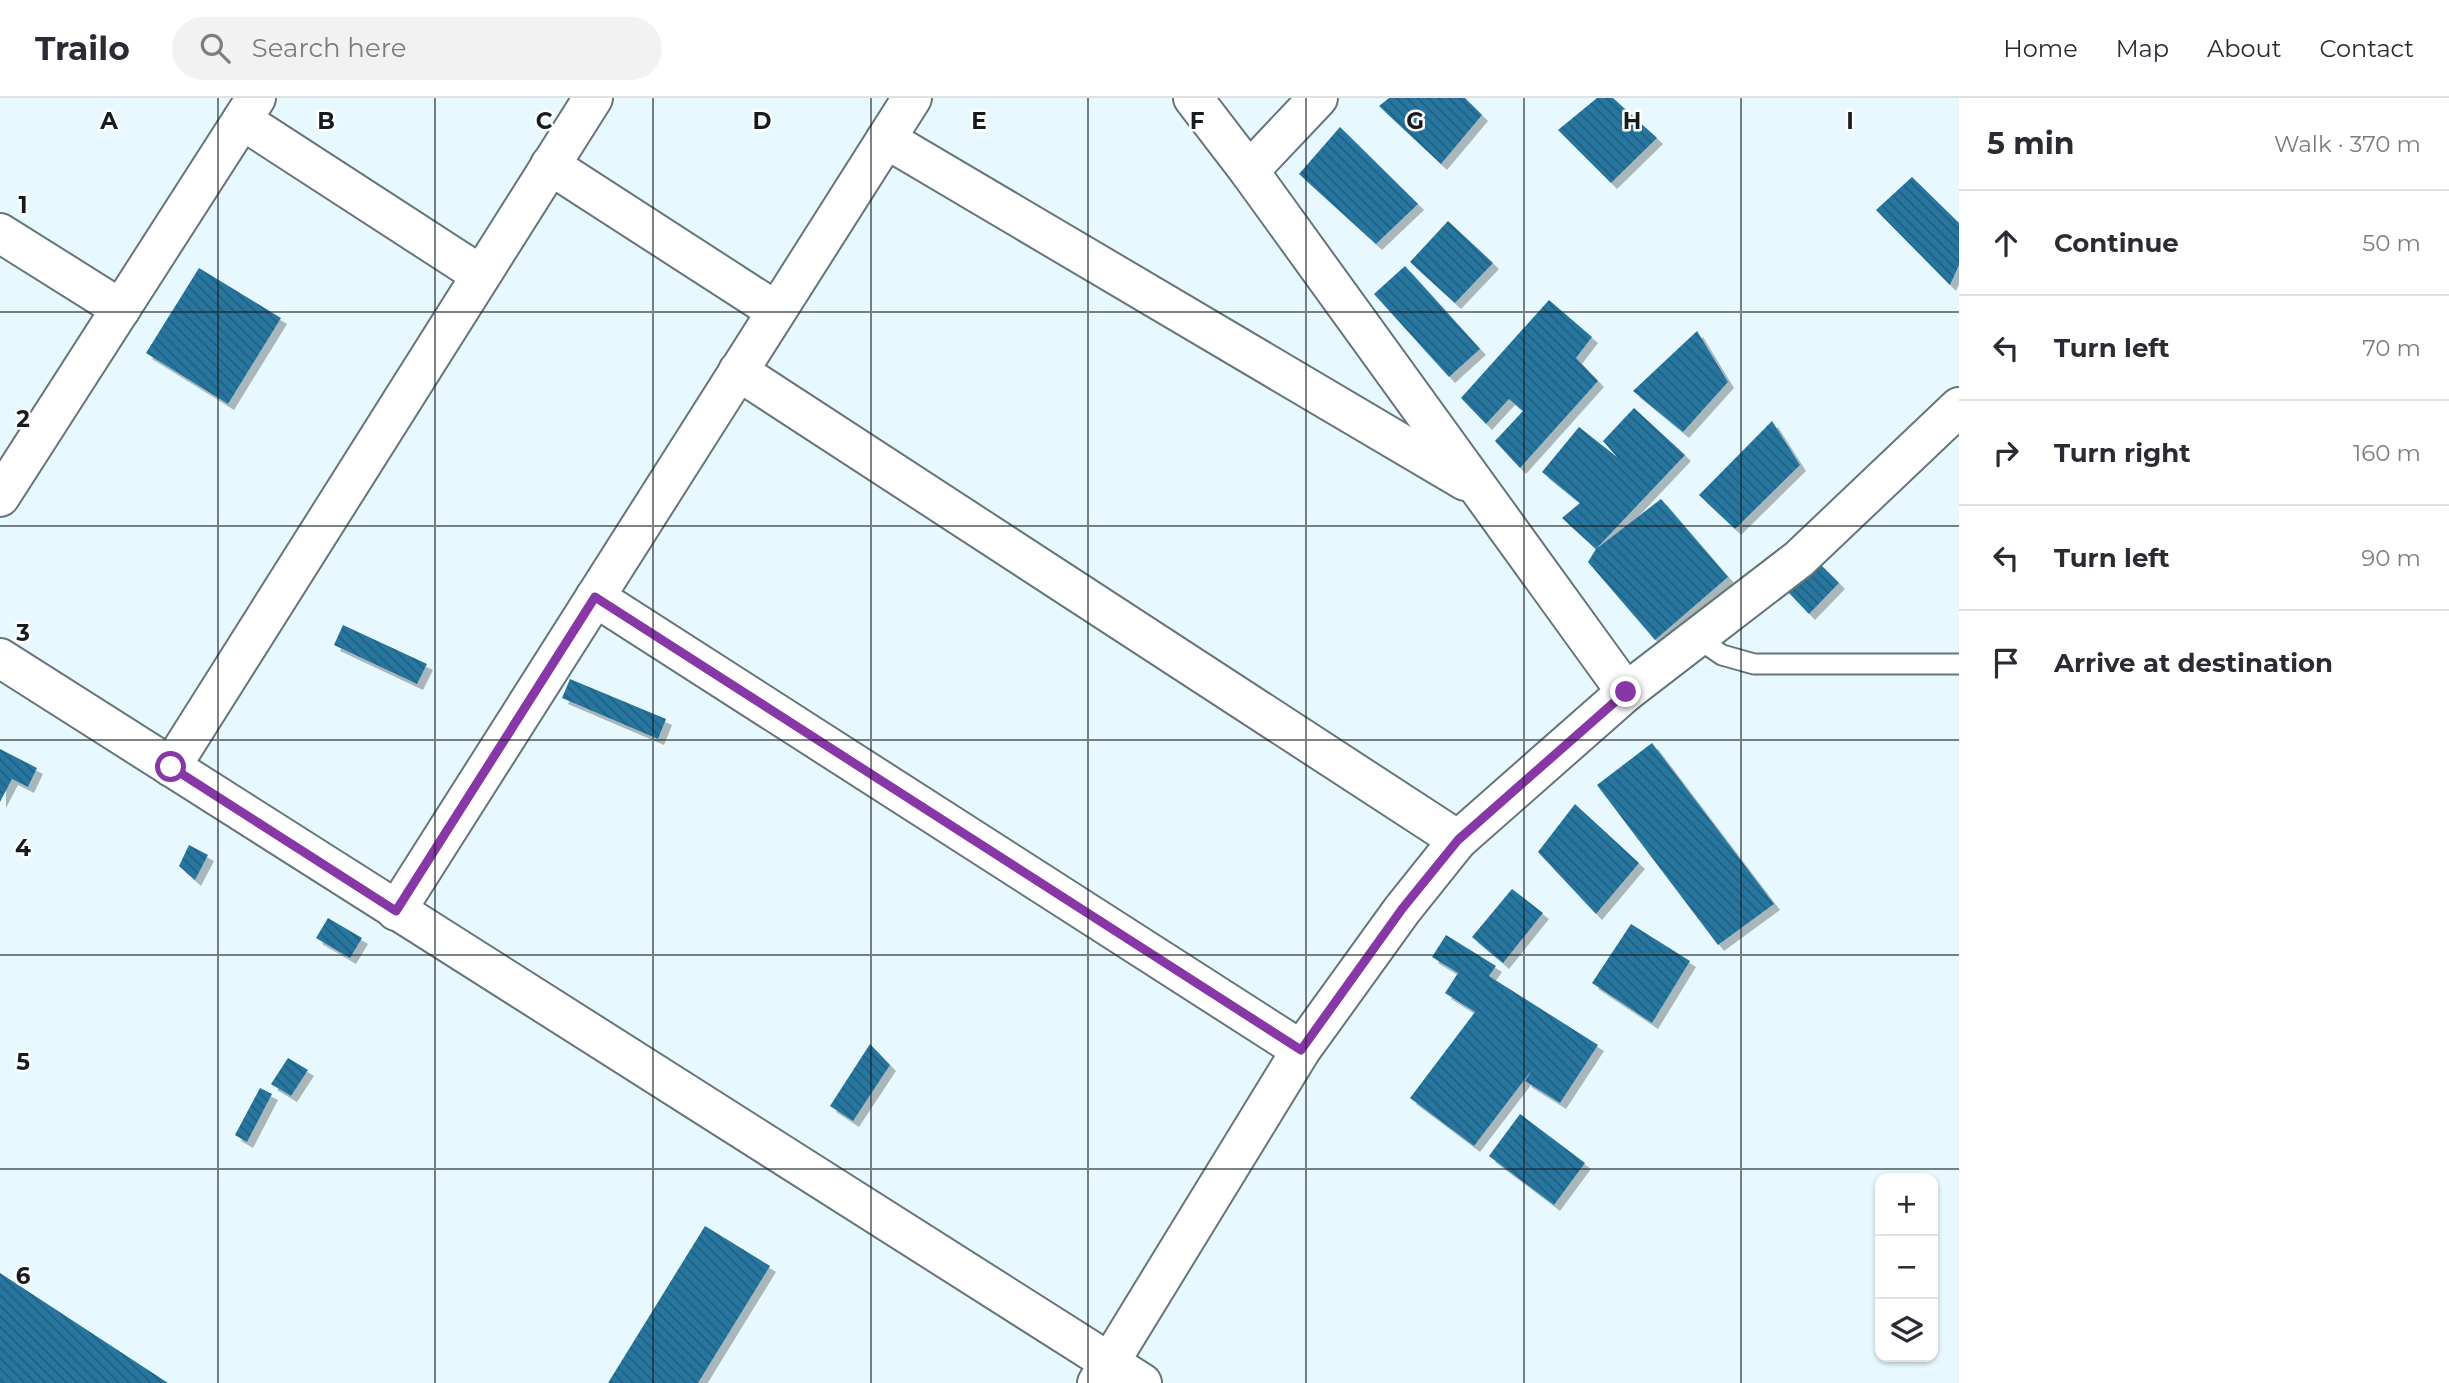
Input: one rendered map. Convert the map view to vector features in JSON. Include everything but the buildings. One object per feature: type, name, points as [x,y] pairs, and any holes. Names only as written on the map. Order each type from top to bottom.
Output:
[{"type":"street","points":[[171,767],[593,98]]},
{"type":"street","points":[[396,911],[912,98]]},
{"type":"street","points":[[1193,98],[1249,171],[1626,692]]},
{"type":"street","points":[[1249,171],[1318,98]]},
{"type":"street","points":[[0,497],[249,109],[481,275]]},
{"type":"street","points":[[886,139],[1479,490]]},
{"type":"street","points":[[550,166],[776,312]]},
{"type":"street","points":[[0,233],[121,309]]},
{"type":"street","points":[[738,371],[1458,840]]},
{"type":"street","points":[[1104,1373],[1301,1050],[1402,909],[1458,840],[1626,692],[1799,559],[1959,407]]},
{"type":"street","points":[[595,597],[1301,1050]]},
{"type":"street","points":[[0,658],[396,911],[1104,1373],[1142,1383]]},
{"type":"lane","points":[[1697,638],[1722,654],[1754,664],[1959,664]]},
{"type":"route","points":[[171,767],[396,911],[595,597],[1301,1050],[1402,909],[1458,840],[1626,692]]}]
